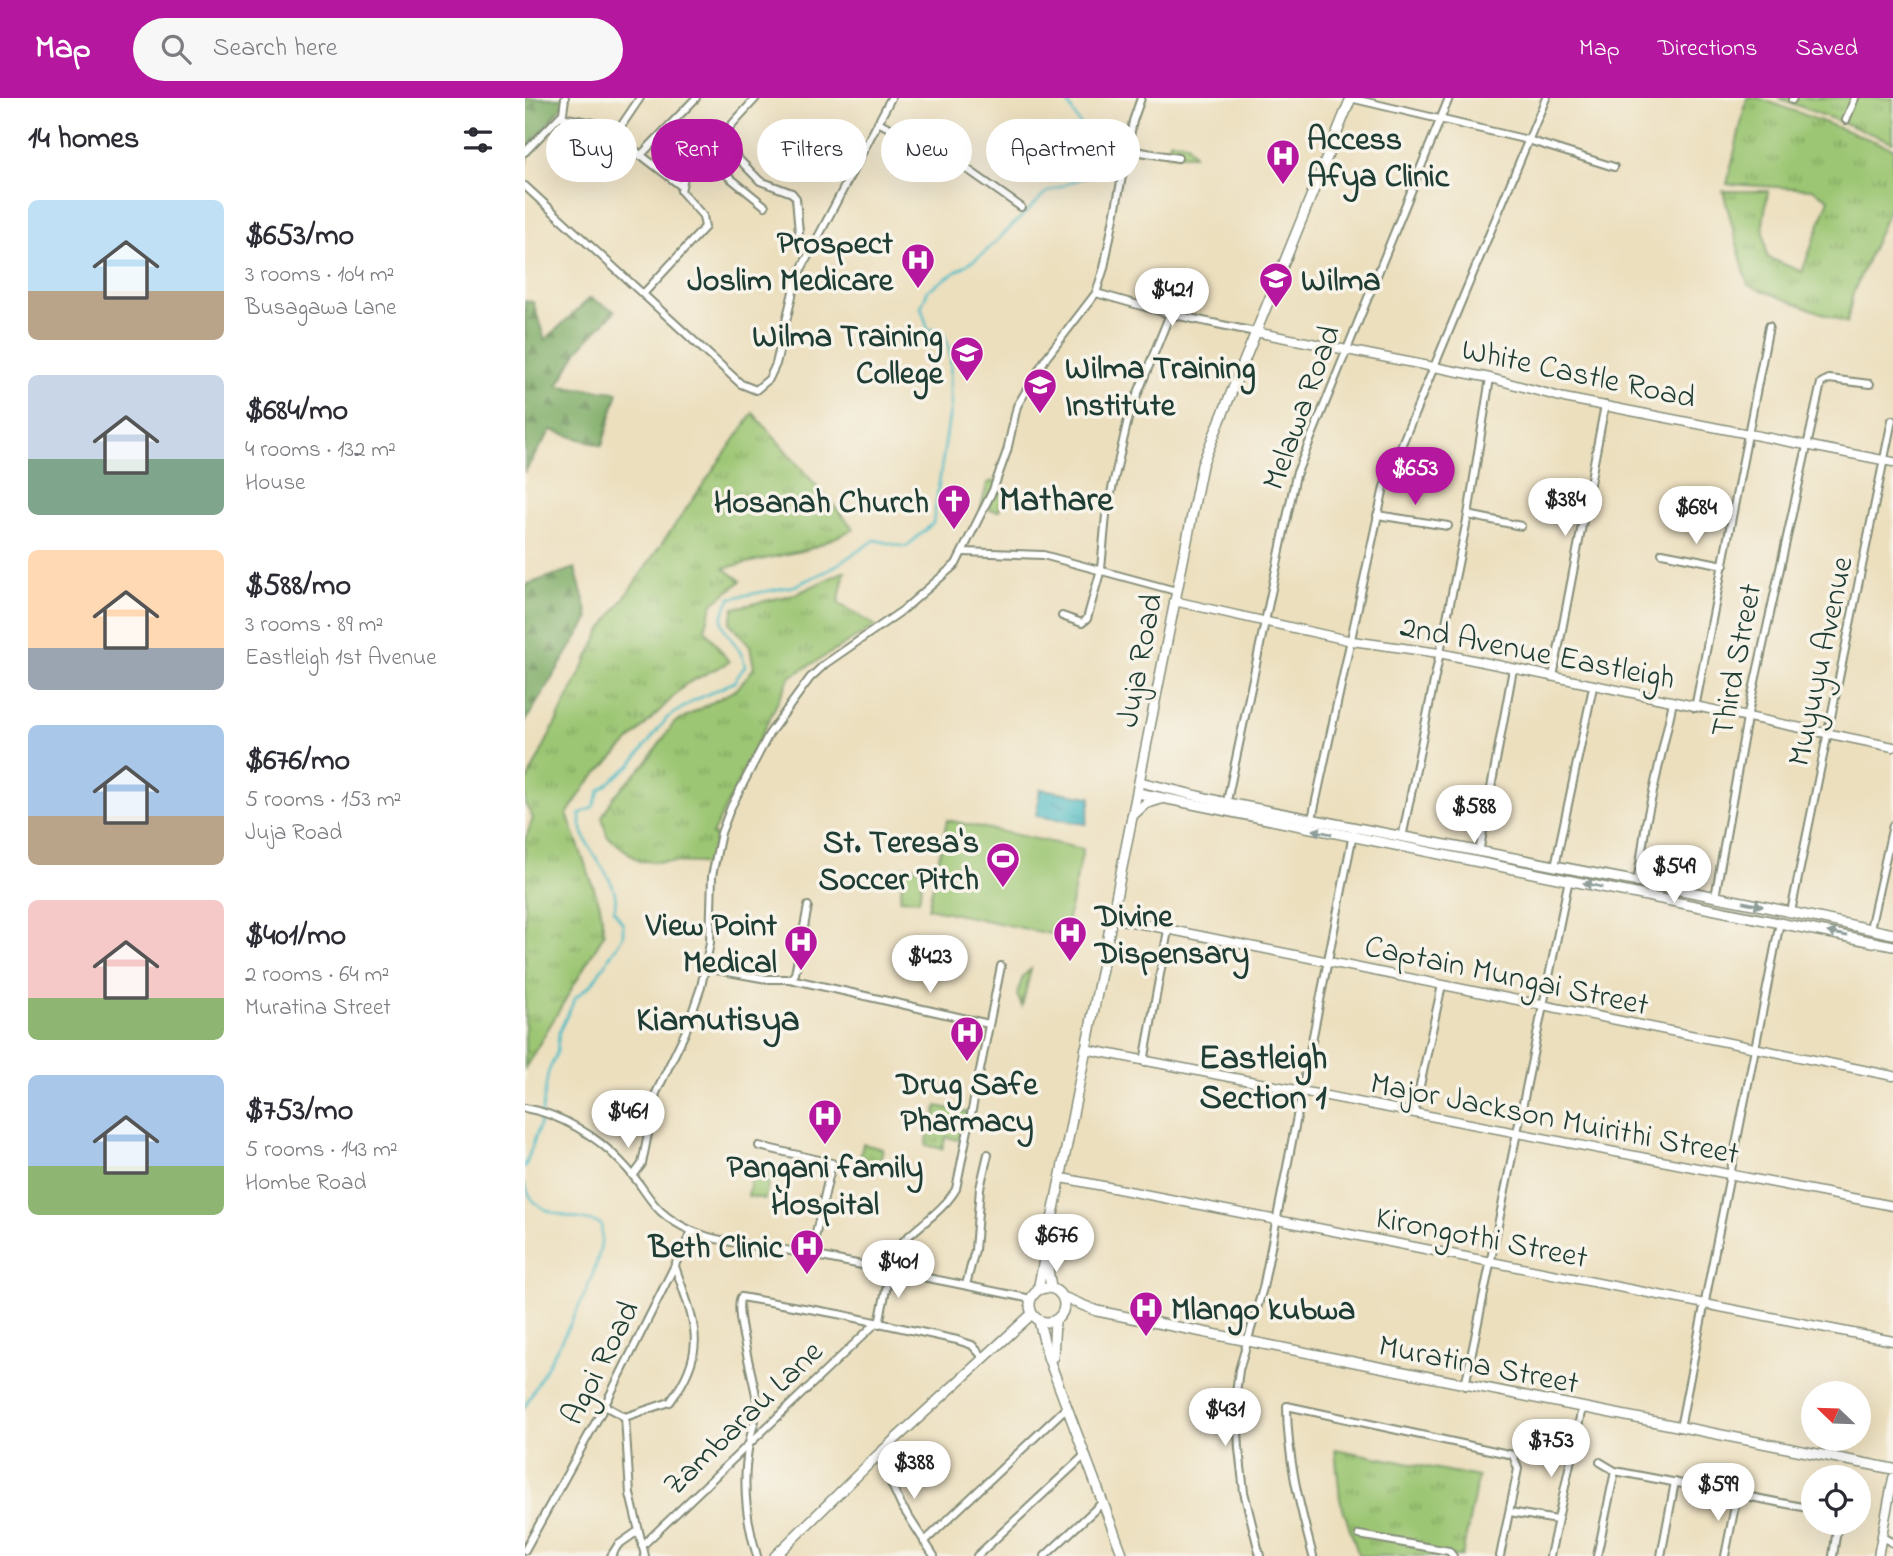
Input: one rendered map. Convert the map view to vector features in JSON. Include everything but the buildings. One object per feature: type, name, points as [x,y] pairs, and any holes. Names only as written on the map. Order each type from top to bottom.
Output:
[{"type":"main road","name":"Juja Road","points":[[1038,1290],[1202,465],[1351,98]]},
{"type":"main road","points":[[1146,749],[1148,773],[1163,794]]},
{"type":"main road","points":[[1140,782],[1163,794]]},
{"type":"main road","points":[[1137,793],[1163,794],[1352,839],[1569,879],[1663,901],[1893,946]]},
{"type":"main road","points":[[1132,816],[1145,804],[1163,794]]},
{"type":"main road","points":[[1226,807],[1313,819],[1893,934]]},
{"type":"main road","name":"Juja Road","points":[[1046,1252],[1051,1288]]},
{"type":"main road","points":[[1058,1382],[1052,1340],[1055,1321],[1062,1314],[1063,1297],[1051,1288],[1038,1290],[1031,1299],[1035,1317],[1058,1382],[1067,1407],[1086,1454],[1120,1554]]},
{"type":"main road","name":"Muratina Street","points":[[1063,1297],[1097,1311],[1893,1469]]},
{"type":"main road","name":"Muratina Street","points":[[1062,1314],[1097,1311]]},
{"type":"main road","points":[[775,1556],[983,1357],[1035,1317],[1055,1321]]},
{"type":"street","points":[[525,152],[561,117],[565,98]]},
{"type":"street","points":[[625,119],[641,98]]},
{"type":"street","points":[[640,156],[696,98]]},
{"type":"street","points":[[737,119],[756,98]]},
{"type":"street","points":[[525,186],[741,384],[756,390],[769,379],[776,364],[796,279],[891,98]]},
{"type":"street","points":[[1136,119],[1141,98]]},
{"type":"street","points":[[1351,98],[1528,140],[1614,167]]},
{"type":"street","name":"Melawa Road","points":[[1226,807],[1296,475],[1449,98]]},
{"type":"street","points":[[1313,819],[1384,487],[1546,98]]},
{"type":"street","points":[[1846,120],[1855,98]]},
{"type":"street","points":[[561,117],[572,119]]},
{"type":"street","points":[[878,122],[970,171],[1021,207]]},
{"type":"street","points":[[1140,152],[1178,158]]},
{"type":"street","points":[[637,154],[681,186],[684,195],[706,219],[705,227],[644,293]]},
{"type":"street","points":[[743,164],[760,181],[792,193],[796,198],[799,233]]},
{"type":"street","points":[[681,186],[684,182]]},
{"type":"street","points":[[735,182],[765,206]]},
{"type":"street","points":[[633,1176],[642,1164],[656,1093],[685,1032],[706,968],[711,943],[712,876],[721,833],[736,796],[769,734],[797,693],[825,664],[927,592],[956,564],[993,490],[1007,451],[1017,406],[1046,358],[1096,293],[1104,268],[1121,182]]},
{"type":"street","points":[[1096,293],[1170,314],[1255,332]]},
{"type":"street","points":[[1062,617],[1085,622],[1101,569],[1106,515],[1127,421],[1170,314]]},
{"type":"street","points":[[1695,708],[1769,326]]},
{"type":"street","name":"White Castle Road","points":[[1255,332],[1889,461]]},
{"type":"street","points":[[1402,838],[1468,514],[1490,379]]},
{"type":"street","name":"Third Street","points":[[1716,897],[1747,718],[1821,383],[1829,379],[1870,384]]},
{"type":"street","points":[[1553,677],[1605,405]]},
{"type":"street","name":"Muyuyu Avenue","points":[[1791,912],[1889,461],[1892,420]]},
{"type":"street","points":[[1468,514],[1521,526]]},
{"type":"street","points":[[1377,515],[1448,526]]},
{"type":"street","points":[[963,552],[1025,553],[1101,569],[1175,596]]},
{"type":"street","points":[[1662,553],[1724,565]]},
{"type":"street","name":"2nd Avenue Eastleigh","points":[[1175,596],[1265,622],[1352,641],[1439,653],[1893,747]]},
{"type":"street","points":[[1479,853],[1513,669]]},
{"type":"street","points":[[1555,866],[1593,687]]},
{"type":"street","points":[[1637,884],[1654,784],[1673,702]]},
{"type":"street","points":[[1870,929],[1893,825]]},
{"type":"street","points":[[1260,1556],[1244,1492],[1237,1418],[1238,1370],[1263,1288],[1277,1223],[1354,828]]},
{"type":"street","points":[[1465,1386],[1488,1261],[1569,879]]},
{"type":"street","points":[[790,979],[795,974],[808,906]]},
{"type":"street","name":"Captain Mungai Street","points":[[1112,918],[1893,1076]]},
{"type":"street","points":[[1680,1428],[1780,922]]},
{"type":"street","points":[[1144,1062],[1168,930]]},
{"type":"street","points":[[877,1324],[891,1253],[949,1201],[956,1189],[1001,966]]},
{"type":"street","points":[[706,968],[767,979],[790,979],[989,1024]]},
{"type":"street","points":[[1414,1113],[1442,985]]},
{"type":"street","name":"Major Jackson Muirithi Street","points":[[1085,1049],[1893,1206]]},
{"type":"street","points":[[525,1108],[557,1118],[601,1144],[633,1176],[653,1207],[692,1231],[723,1240],[888,1269],[1031,1299]]},
{"type":"street","points":[[759,1146],[832,1163],[811,1255]]},
{"type":"street","points":[[966,1285],[975,1250],[980,1188],[988,1154]]},
{"type":"street","name":"Kirongothi Street","points":[[1062,1178],[1277,1223],[1707,1302],[1893,1341]]},
{"type":"street","name":"Agoi Road","points":[[525,1550],[605,1406],[692,1231]]},
{"type":"street","points":[[605,1406],[625,1417],[670,1402],[698,1349],[692,1317],[675,1266]]},
{"type":"street","points":[[757,1556],[745,1495],[749,1444],[757,1404],[740,1323],[738,1302],[741,1297],[838,1314],[967,1342],[983,1357]]},
{"type":"street","name":"Zambarau Lane","points":[[642,1546],[877,1324]]},
{"type":"street","points":[[1313,1556],[1298,1502],[1287,1433],[1287,1406],[1509,1452],[1518,1463],[1500,1556]]},
{"type":"street","points":[[923,1542],[1067,1407]]},
{"type":"street","points":[[1550,1556],[1582,1408]]},
{"type":"street","points":[[625,1417],[630,1494],[645,1556]]},
{"type":"street","points":[[977,1556],[1086,1454]]},
{"type":"street","points":[[878,1455],[891,1487],[933,1556]]},
{"type":"street","points":[[1600,1462],[1615,1471],[1801,1506]]},
{"type":"street","points":[[1597,1556],[1615,1471]]},
{"type":"street","points":[[1878,1556],[1893,1478]]},
{"type":"street","points":[[1661,1556],[1675,1482]]},
{"type":"street","points":[[1725,1556],[1737,1496]]},
{"type":"street","points":[[1045,1556],[1103,1502]]},
{"type":"street","points":[[1510,1512],[1557,1520]]},
{"type":"street","points":[[611,1556],[618,1545],[638,1531]]},
{"type":"street","points":[[1359,1535],[1449,1551],[1454,1556]]},
{"type":"street","points":[[1833,1556],[1836,1535]]},
{"type":"street","points":[[1882,1537],[1893,1544]]},
{"type":"green space","points":[[525,98],[569,98],[552,119],[546,119],[546,127],[536,139],[525,165]]},
{"type":"green space","points":[[1747,98],[1759,98],[1893,148],[1893,200],[1853,293],[1847,323],[1748,285],[1723,191],[1768,191],[1763,224],[1767,257],[1802,272],[1829,199],[1812,189],[1727,184]]},
{"type":"green space","points":[[1778,98],[1893,98],[1893,142]]},
{"type":"green space","points":[[1170,141],[1187,143],[1194,155],[1167,155]]},
{"type":"green space","points":[[590,298],[615,311],[578,350],[558,386],[618,392],[602,446],[551,430],[525,471],[525,301],[533,302],[545,340]]},
{"type":"green space","points":[[753,413],[854,529],[810,549],[724,568],[741,581],[713,603],[705,629],[729,662],[686,684],[587,784],[567,814],[600,905],[604,934],[525,1068],[525,840],[533,818],[525,804],[525,785],[601,631]]},
{"type":"green space","points":[[995,481],[1003,493],[999,511],[981,508],[987,483]]},
{"type":"green space","points":[[575,568],[589,618],[525,722],[525,585]]},
{"type":"green space","points":[[845,571],[838,603],[876,626],[790,677],[712,835],[716,836],[709,867],[700,863],[639,861],[607,836],[602,817],[614,796],[646,763],[674,723],[737,689],[754,668],[750,646],[730,623],[734,608],[796,594]]},
{"type":"green space","name":"St. Teresa's Soccer Pitch","points":[[947,820],[1083,849],[1064,937],[928,908]]},
{"type":"green space","points":[[904,866],[924,868],[919,900],[900,899]]},
{"type":"green space","points":[[1031,969],[1022,1006],[1017,995],[1023,976]]},
{"type":"green space","points":[[937,1106],[969,1113],[963,1141],[946,1137],[942,1149],[926,1145]]},
{"type":"green space","points":[[863,1144],[883,1149],[877,1174],[856,1170]]},
{"type":"green space","points":[[752,1173],[770,1176],[765,1199],[748,1196]]},
{"type":"green space","points":[[1335,1449],[1478,1477],[1462,1556],[1359,1556],[1340,1499]]},
{"type":"water","points":[[1040,789],[1091,797],[1086,824],[1036,816]]},
{"type":"waterway","points":[[525,1167],[540,1124],[548,1073],[557,1052],[559,1032],[576,997],[592,984],[623,936],[623,924],[614,910],[616,899],[613,887],[586,841],[580,814],[593,807],[600,790],[631,765],[667,718],[693,701],[734,682],[745,666],[722,619],[731,598],[794,586],[829,570],[875,540],[906,547],[933,523],[951,404],[950,357],[941,330],[928,329],[921,307],[928,290],[983,254],[1047,192],[1085,177],[1085,133],[1065,98]]},
{"type":"waterway","points":[[525,1185],[530,1196],[546,1209],[556,1214],[601,1224],[601,1244],[586,1291],[525,1407]]},
{"type":"place","name":"Access Afya Clinic","points":[[1283,186]]},
{"type":"place","name":"Prospect Joslim Medicare","points":[[918,290]]},
{"type":"place","name":"Wilma","points":[[1276,309]]},
{"type":"place","name":"Wilma Training College","points":[[967,383]]},
{"type":"place","name":"Wilma Training Institute","points":[[1040,415]]},
{"type":"place","name":"Hosanah Church","points":[[954,531]]},
{"type":"place","name":"St. Teresa's Soccer Pitch","points":[[1003,889]]},
{"type":"place","name":"Divine Dispensary","points":[[1070,963]]},
{"type":"place","name":"View Point Medical","points":[[801,972]]},
{"type":"place","name":"Drug Safe Pharmacy","points":[[967,1063]]},
{"type":"place","name":"Pangani family Hospital","points":[[825,1146]]},
{"type":"place","name":"Beth Clinic","points":[[807,1276]]},
{"type":"place","name":"Mlango kubwa","points":[[1146,1338]]},
{"type":"district","name":"Mathare","points":[[1056,498]]},
{"type":"district","name":"Kiamutisya","points":[[718,1018]]},
{"type":"district","name":"Eastleigh Section 1","points":[[1263,1076]]}]
